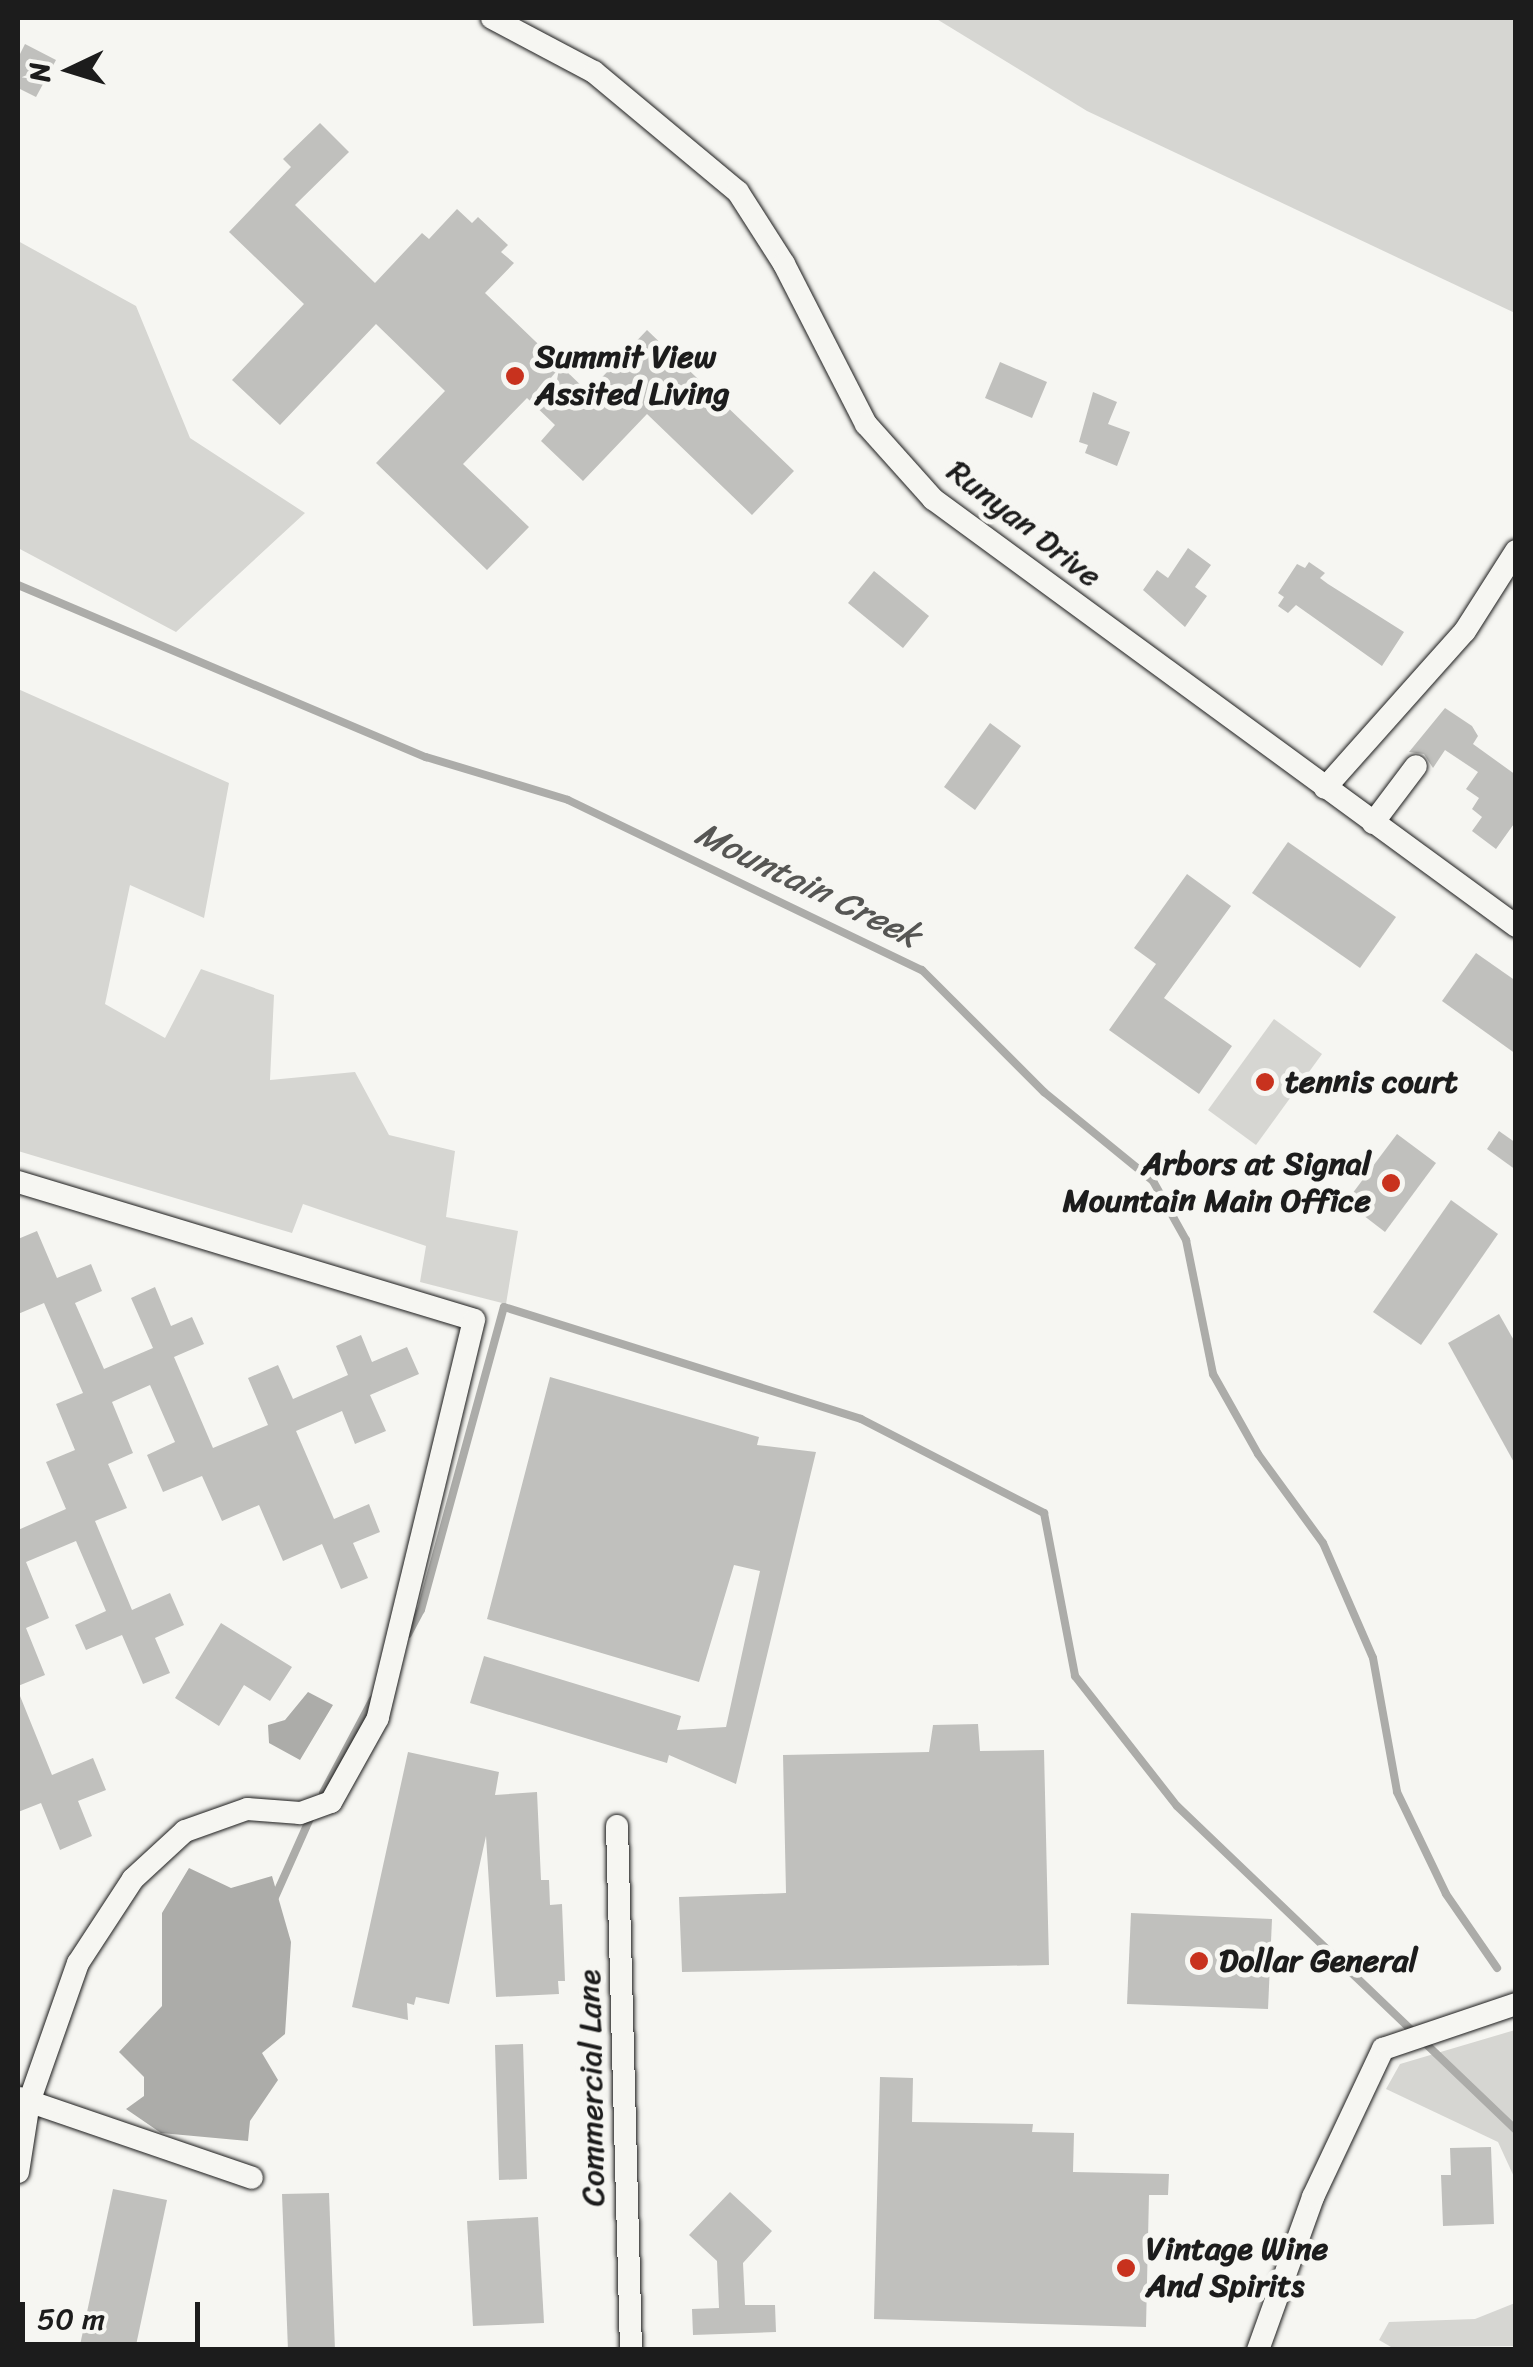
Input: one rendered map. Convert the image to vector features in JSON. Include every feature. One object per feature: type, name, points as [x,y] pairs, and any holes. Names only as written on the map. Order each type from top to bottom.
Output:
[{"type":"street","name":"Runyan Drive","points":[[492,18],[594,72],[738,192],[784,264],[866,424],[933,498],[1516,926]]},
{"type":"street","points":[[1325,788],[1465,631],[1516,551]]},
{"type":"street","points":[[1373,823],[1416,766]]},
{"type":"street","points":[[18,1182],[474,1320],[378,1718],[332,1802],[300,1813],[248,1808],[185,1831],[133,1879],[78,1963],[23,2100],[18,2172]]},
{"type":"street","name":"Commercial Lane","points":[[618,1826],[631,2350]]},
{"type":"street","points":[[1258,2350],[1313,2196],[1383,2048],[1516,2004]]},
{"type":"street","points":[[23,2100],[252,2178]]},
{"type":"shaded area","points":[[935,18],[1515,18],[1515,313],[1087,111]]},
{"type":"shaded area","points":[[18,241],[136,306],[190,438],[305,513],[176,632],[18,548]]},
{"type":"shaded area","points":[[18,689],[229,783],[204,918],[130,885],[105,1004],[165,1038],[201,969],[274,995],[270,1080],[355,1072],[389,1135],[455,1151],[446,1217],[518,1231],[506,1304],[420,1282],[426,1246],[303,1204],[292,1233],[18,1151]]},
{"type":"shaded area","name":"tennis court","points":[[1274,1019],[1322,1054],[1256,1145],[1208,1110]]},
{"type":"shaded area","points":[[308,1692],[333,1705],[300,1760],[269,1743],[268,1725],[285,1720]]},
{"type":"shaded area","points":[[189,1868],[231,1888],[272,1876],[291,1942],[285,2034],[262,2053],[278,2080],[250,2121],[248,2141],[161,2133],[126,2109],[144,2096],[144,2077],[119,2052],[162,2006],[162,1913]]},
{"type":"shaded area","points":[[1516,2030],[1515,2179],[1498,2142],[1386,2089],[1400,2064]]},
{"type":"shaded area","points":[[1515,2303],[1515,2346],[1391,2347],[1379,2340],[1389,2322],[1475,2319]]},
{"type":"building","points":[[25,44],[56,60],[36,97],[18,88],[18,58]]},
{"type":"building","name":"Summit View Assited Living","points":[[320,123],[349,152],[295,205],[375,283],[422,233],[429,239],[457,209],[472,223],[478,217],[508,245],[501,252],[514,263],[485,293],[588,392],[647,330],[794,471],[752,515],[647,414],[583,481],[541,441],[555,425],[527,398],[463,464],[529,527],[487,570],[376,463],[445,391],[376,324],[280,425],[232,380],[304,304],[229,232],[291,167],[283,159]]},
{"type":"building","points":[[1000,362],[1047,382],[1032,418],[985,398]]},
{"type":"building","points":[[1093,392],[1117,402],[1108,424],[1130,432],[1117,466],[1085,453],[1088,445],[1079,442]]},
{"type":"building","points":[[1188,548],[1211,565],[1195,587],[1207,596],[1185,627],[1143,590],[1157,570],[1168,578]]},
{"type":"building","points":[[1309,562],[1325,573],[1320,578],[1328,584],[1404,632],[1382,666],[1296,605],[1288,613],[1278,606],[1284,597],[1278,593],[1297,564],[1305,568]]},
{"type":"building","points":[[874,571],[929,616],[903,648],[848,603]]},
{"type":"building","points":[[1445,708],[1472,726],[1478,736],[1473,744],[1516,775],[1516,821],[1496,849],[1472,831],[1482,817],[1472,809],[1479,798],[1466,789],[1478,772],[1445,750],[1433,768],[1424,754],[1409,752]]},
{"type":"building","points":[[990,723],[1021,746],[975,810],[944,787]]},
{"type":"building","points":[[1288,842],[1396,917],[1360,968],[1252,893]]},
{"type":"building","points":[[1187,874],[1231,906],[1164,998],[1232,1046],[1199,1094],[1109,1030],[1156,964],[1134,948]]},
{"type":"building","points":[[1476,953],[1516,981],[1516,1054],[1442,1001]]},
{"type":"building","points":[[1499,1131],[1516,1143],[1516,1170],[1487,1149]]},
{"type":"building","name":"Arbors at Signal Mountain Main Office","points":[[1397,1134],[1436,1163],[1385,1232],[1346,1202]]},
{"type":"building","points":[[1451,1200],[1498,1234],[1421,1345],[1373,1312]]},
{"type":"building","points":[[37,1231],[57,1278],[91,1264],[102,1291],[75,1303],[104,1369],[153,1348],[131,1298],[155,1287],[171,1326],[192,1317],[204,1344],[174,1357],[213,1448],[268,1425],[248,1378],[278,1365],[293,1399],[348,1375],[336,1346],[361,1335],[372,1362],[407,1347],[419,1374],[370,1395],[386,1431],[355,1444],[342,1411],[296,1431],[334,1519],[369,1504],[380,1532],[353,1543],[368,1578],[341,1589],[322,1544],[283,1561],[259,1505],[222,1521],[202,1476],[163,1492],[147,1455],[175,1442],[150,1385],[112,1402],[133,1453],[108,1464],[127,1508],[95,1521],[132,1610],[170,1593],[184,1625],[155,1638],[170,1673],[143,1684],[122,1635],[86,1650],[75,1625],[106,1611],[76,1541],[26,1562],[49,1618],[26,1628],[45,1675],[18,1686],[18,1530],[66,1509],[46,1462],[75,1450],[56,1404],[83,1393],[44,1303],[18,1314],[18,1239]]},
{"type":"building","points":[[1499,1314],[1516,1344],[1516,1466],[1448,1343]]},
{"type":"building","points":[[550,1377],[759,1437],[757,1445],[816,1452],[736,1784],[669,1755],[667,1763],[470,1703],[484,1656],[681,1716],[677,1730],[726,1727],[760,1571],[734,1565],[699,1682],[487,1619]]},
{"type":"building","points":[[221,1623],[292,1667],[270,1701],[244,1685],[219,1726],[175,1698]]},
{"type":"building","points":[[18,1691],[52,1775],[93,1758],[106,1790],[78,1801],[92,1836],[60,1850],[41,1803],[18,1812]]},
{"type":"building","points":[[978,1724],[980,1751],[1044,1750],[1049,1965],[682,1972],[679,1897],[786,1893],[783,1755],[929,1752],[933,1725]]},
{"type":"building","points":[[408,1752],[499,1772],[495,1795],[537,1792],[541,1880],[549,1880],[550,1905],[562,1904],[565,1981],[558,1981],[559,1994],[496,1997],[486,1836],[449,2004],[416,1997],[414,2005],[407,2003],[408,2020],[352,2007]]},
{"type":"building","name":"Dollar General","points":[[1131,1913],[1272,1919],[1268,2009],[1127,2004]]},
{"type":"building","points":[[523,2044],[527,2179],[499,2180],[495,2045]]},
{"type":"building","points":[[880,2077],[913,2078],[912,2122],[1033,2124],[1032,2132],[1074,2133],[1073,2172],[1169,2174],[1168,2195],[1149,2195],[1146,2327],[874,2319]]},
{"type":"building","points":[[1491,2147],[1494,2224],[1443,2226],[1441,2175],[1451,2175],[1450,2148]]},
{"type":"building","points":[[113,2189],[167,2200],[135,2350],[79,2350]]},
{"type":"building","points":[[730,2192],[772,2231],[743,2263],[745,2305],[775,2305],[776,2332],[693,2335],[692,2309],[719,2308],[717,2261],[689,2235]]},
{"type":"building","points":[[329,2193],[335,2350],[288,2350],[282,2194]]},
{"type":"building","points":[[538,2217],[544,2323],[473,2326],[467,2221]]},
{"type":"waterway","name":"Mountain Creek","points":[[18,585],[426,757],[568,800],[922,970],[1044,1092],[1153,1181],[1186,1240],[1213,1374],[1258,1454],[1323,1543],[1373,1658],[1397,1792],[1446,1894],[1497,1968]]},
{"type":"waterway","points":[[408,1634],[421,1610],[504,1307],[861,1419],[1044,1513],[1075,1676],[1177,1806],[1516,2130]]},
{"type":"waterway","points":[[323,1793],[373,1699]]},
{"type":"waterway","points":[[275,1897],[312,1814]]},
{"type":"place","name":"Summit View Assited Living","points":[[515,376]]},
{"type":"place","name":"tennis court","points":[[1265,1082]]},
{"type":"place","name":"Arbors at Signal Mountain Main Office","points":[[1391,1183]]},
{"type":"place","name":"Dollar General","points":[[1199,1961]]},
{"type":"place","name":"Vintage Wine And Spirits","points":[[1126,2268]]}]
